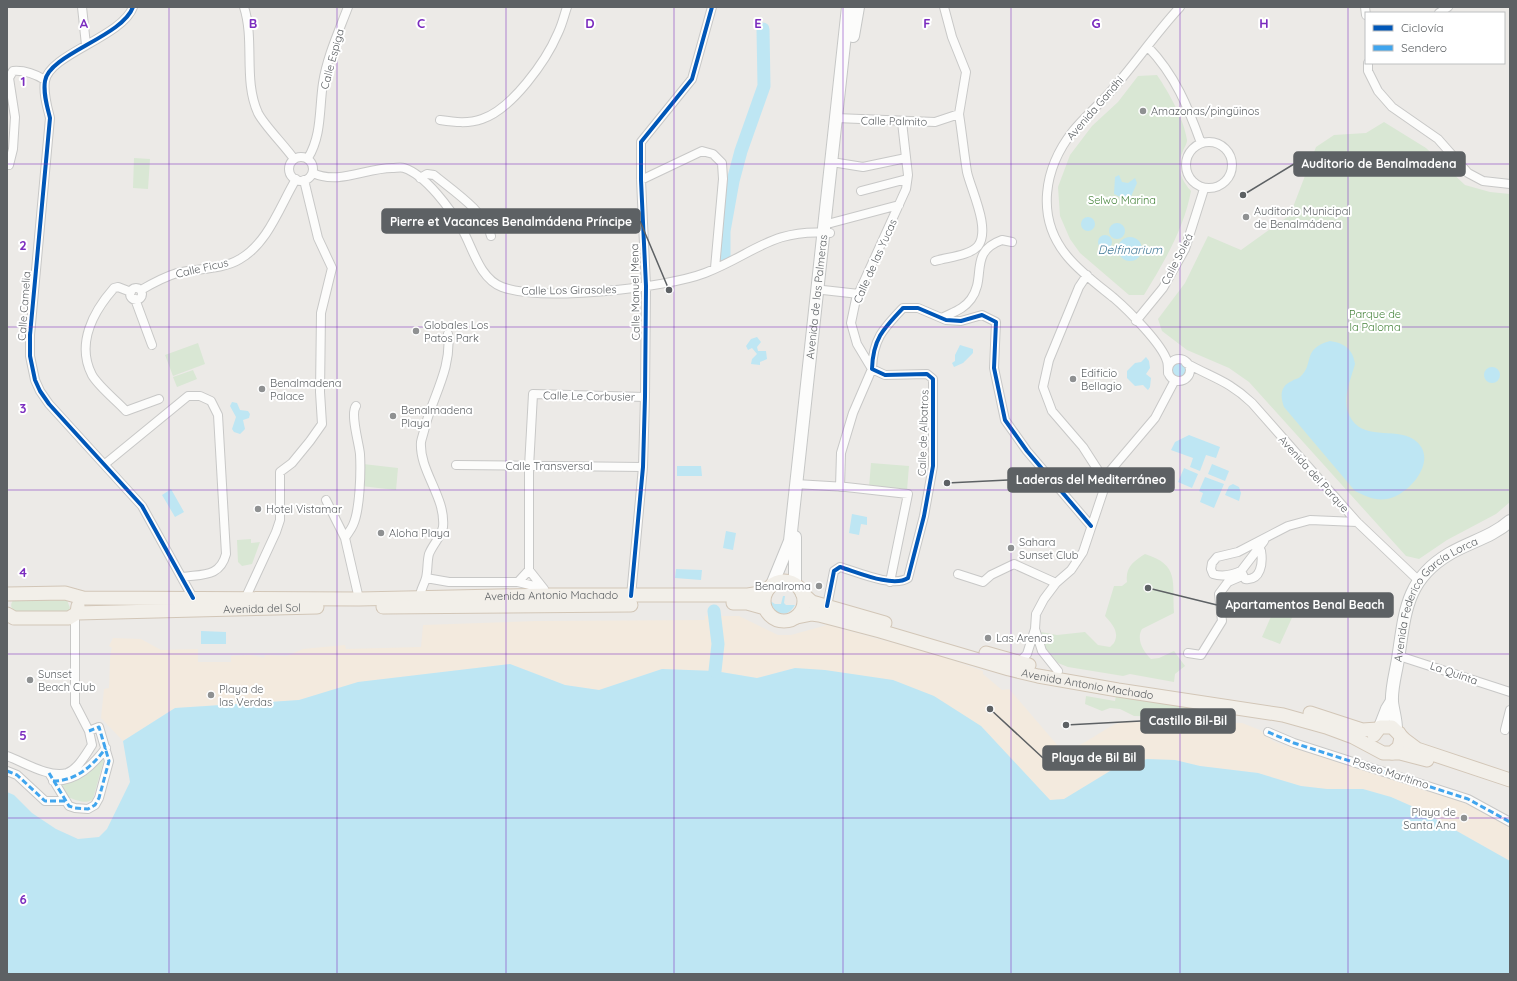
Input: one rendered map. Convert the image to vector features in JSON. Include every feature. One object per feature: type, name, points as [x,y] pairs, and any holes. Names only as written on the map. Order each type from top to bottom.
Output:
[{"type":"main road","points":[[783,581],[799,589],[804,606],[798,617],[785,622],[779,621],[768,614],[765,608],[764,597],[769,588],[783,581]]},
{"type":"main road","name":"Avenida Antonio Machado","points":[[359,599],[421,603],[546,591],[631,596],[748,595],[769,588]]},
{"type":"main road","name":"Avenida Antonio Machado","points":[[799,589],[812,602],[1020,663],[1058,671],[1277,705],[1329,718],[1362,730],[1379,728]]},
{"type":"main road","name":"Avenida del Sol","points":[[7,594],[64,594],[83,598],[359,599]]},
{"type":"main road","points":[[75,597],[78,606],[76,615]]},
{"type":"main road","name":"Avenida del Sol","points":[[7,614],[14,618],[70,618],[76,615],[421,603],[447,607]]},
{"type":"main road","name":"Avenida Antonio Machado","points":[[447,607],[746,603],[765,608]]},
{"type":"main road","name":"Avenida Antonio Machado","points":[[798,617],[812,614],[819,615],[1038,676],[1282,715],[1333,730],[1377,750]]},
{"type":"main road","points":[[1510,780],[1418,749],[1406,740],[1397,728],[1388,726],[1379,728],[1373,737],[1373,742],[1377,750],[1383,753],[1418,757],[1510,788]]},
{"type":"main road","points":[[1392,753],[1399,747],[1401,738],[1397,728]]},
{"type":"street","points":[[82,7],[86,45]]},
{"type":"street","points":[[9,165],[13,149],[15,117],[9,78],[13,71],[35,74],[45,80],[53,66],[125,19],[134,7]]},
{"type":"street","points":[[244,7],[248,20],[250,87],[259,114],[294,159]]},
{"type":"street","name":"Calle Espiga","points":[[308,158],[313,149],[320,121],[323,83],[337,36],[348,7]]},
{"type":"street","points":[[440,120],[462,123],[482,120],[512,100],[541,65],[559,33],[567,7]]},
{"type":"street","name":"Calle Manuel Mena","points":[[631,596],[643,466],[645,397],[646,286],[641,180],[641,142],[692,80],[712,7]]},
{"type":"street","name":"Avenida de las Palmeras","points":[[799,589],[795,540],[799,484],[828,230],[848,7]]},
{"type":"street","name":"Avenida de las Palmeras","points":[[769,588],[790,541],[799,484],[823,290],[828,230],[838,163],[839,119],[858,7]]},
{"type":"street","points":[[935,261],[970,252],[979,245],[982,232],[981,218],[968,173],[959,114],[966,72],[952,37],[944,7]]},
{"type":"street","name":"Avenida Gandhi","points":[[1168,372],[1166,360],[1159,348],[1127,309],[1066,255],[1052,229],[1047,213],[1047,186],[1050,171],[1061,148],[1074,130],[1148,47],[1180,7]]},
{"type":"street","points":[[1148,47],[1168,70],[1178,86],[1202,143]]},
{"type":"street","points":[[1368,64],[1368,71],[1378,91],[1392,108],[1438,139],[1468,173],[1483,181],[1510,184]]},
{"type":"street","name":"Calle Camelia","points":[[45,80],[46,100],[50,118],[32,302],[30,356],[35,380],[40,391],[69,427],[105,464],[142,506],[183,577],[193,598]]},
{"type":"street","name":"Calle Palmito","points":[[839,119],[935,122],[959,114]]},
{"type":"street","name":"Calle de las Yucas","points":[[872,369],[857,344],[851,323],[859,294],[906,189],[906,158],[902,122]]},
{"type":"street","points":[[1211,142],[1221,145],[1228,151],[1233,162],[1232,171],[1228,180],[1220,186],[1204,188],[1197,186],[1190,179],[1186,170],[1187,158],[1192,149],[1202,143],[1211,142]]},
{"type":"street","points":[[641,180],[702,151],[713,154],[722,163],[723,179],[715,268]]},
{"type":"street","points":[[245,598],[276,532],[280,520],[280,472],[292,463],[322,424],[320,392],[321,313],[332,268],[318,238],[300,180],[290,172],[290,164],[294,159],[299,157],[308,158],[313,164],[313,173],[300,180]]},
{"type":"street","points":[[838,163],[863,167],[906,158]]},
{"type":"street","name":"Calle Los Girasoles","points":[[313,173],[322,178],[351,176],[378,168],[404,168],[426,182],[443,201],[462,228],[489,279],[502,287],[534,292],[598,291],[646,286],[692,277],[715,268],[774,238],[828,230],[899,205]]},
{"type":"street","points":[[420,178],[427,174],[434,174],[482,216],[490,228],[491,236]]},
{"type":"street","points":[[861,191],[907,179]]},
{"type":"street","name":"Calle Ficus","points":[[131,292],[134,288],[141,290],[161,279],[178,273],[215,267],[240,259],[256,246],[271,226],[300,180]]},
{"type":"street","name":"Calle Soleá","points":[[1136,321],[1163,288],[1185,249],[1204,188]]},
{"type":"street","points":[[941,318],[959,310],[971,299],[978,282],[979,262],[989,248],[1002,240],[1012,242]]},
{"type":"street","points":[[1088,275],[1079,287],[1052,353],[1045,374],[1043,387],[1052,411],[1067,426],[1101,475],[1107,480]]},
{"type":"street","points":[[152,345],[135,299],[131,296],[131,292],[118,286],[114,288],[91,320],[86,342],[87,361],[93,376],[126,411],[159,399]]},
{"type":"street","name":"Calle Ficus","points":[[135,299],[142,296],[141,290]]},
{"type":"street","points":[[823,290],[859,294]]},
{"type":"street","points":[[843,487],[841,453],[853,413],[872,369],[873,351],[877,341],[890,321],[903,308],[918,308],[941,318],[961,321],[982,315],[996,322],[994,368],[1005,420],[1027,451],[1091,526]]},
{"type":"street","points":[[421,603],[429,554],[440,533],[443,521],[442,512],[424,460],[421,442],[427,418],[445,374],[450,344],[448,334]]},
{"type":"street","name":"Avenida Gandhi","points":[[1159,348],[1178,360]]},
{"type":"street","points":[[1178,360],[1186,363],[1189,372],[1182,380],[1175,380],[1168,372],[1169,366],[1178,360]]},
{"type":"street","name":"Avenida del Parque","points":[[1186,363],[1206,372],[1236,389],[1252,403],[1357,522],[1418,580]]},
{"type":"street","name":"Calle de Albatros","points":[[872,369],[885,375],[927,374],[933,379],[933,466],[924,516],[908,578],[902,582],[890,582]]},
{"type":"street","name":"Avenida del Parque","points":[[1189,372],[1206,372]]},
{"type":"street","points":[[1020,663],[1027,654],[1035,629],[1036,614],[1044,599],[1056,583],[1071,570],[1083,552],[1110,471],[1155,418],[1175,380]]},
{"type":"street","name":"Calle Le Corbusier","points":[[529,467],[533,394],[645,397]]},
{"type":"street","points":[[105,464],[188,396],[200,396],[211,401],[218,415],[226,554],[223,564],[215,572],[183,577]]},
{"type":"street","points":[[345,538],[353,525],[358,498],[360,455],[358,434],[353,417],[356,406]]},
{"type":"street","name":"Calle Transversal","points":[[456,465],[529,467],[643,466]]},
{"type":"street","points":[[529,467],[529,570],[546,591]]},
{"type":"street","points":[[799,484],[908,494],[890,582],[840,567],[834,571],[827,606]]},
{"type":"street","points":[[326,500],[345,538],[359,599]]},
{"type":"street","points":[[1256,551],[1261,551],[1262,560],[1259,572],[1255,577],[1249,579],[1242,574],[1219,576],[1213,574],[1211,569],[1212,563],[1217,557],[1238,552],[1288,526],[1310,520],[1357,522]]},
{"type":"street","name":"Avenida Federico García Lorca","points":[[1392,701],[1404,616],[1409,598],[1418,580],[1428,570],[1449,554],[1487,538],[1510,520]]},
{"type":"street","points":[[1188,653],[1201,655],[1222,621],[1219,594],[1228,582],[1242,574],[1256,551],[1269,536]]},
{"type":"street","points":[[958,574],[983,582],[991,574],[1014,564],[1056,583]]},
{"type":"street","points":[[518,582],[529,570]]},
{"type":"street","points":[[426,578],[449,582],[518,582],[546,591]]},
{"type":"street","points":[[7,756],[49,773],[67,773],[80,763],[92,745],[89,731],[76,704],[76,615]]},
{"type":"street","points":[[1035,629],[1042,651],[1058,671]]},
{"type":"street","name":"La Quinta","points":[[1399,656],[1510,692]]},
{"type":"street","points":[[1379,728],[1392,701]]},
{"type":"street","points":[[1392,701],[1397,728]]},
{"type":"street","points":[[1505,730],[1510,710]]},
{"type":"street","points":[[49,773],[69,806],[88,809],[94,805],[99,798],[109,761],[99,727],[89,731]]},
{"type":"street","name":"Paseo Marítimo","points":[[1268,732],[1294,743],[1468,799],[1510,822]]},
{"type":"street","points":[[53,781],[74,778],[93,764],[106,748]]},
{"type":"street","points":[[7,771],[17,775],[45,801],[66,801]]},
{"type":"green space","name":"Selwo Marina","points":[[1157,75],[1175,106],[1183,124],[1187,141],[1181,157],[1180,172],[1184,182],[1191,191],[1184,219],[1166,258],[1144,295],[1129,295],[1080,253],[1070,239],[1060,216],[1058,187],[1070,155],[1092,126],[1118,102],[1138,76]]},
{"type":"green space","name":"Parque de la Paloma","points":[[1384,122],[1426,148],[1465,185],[1490,192],[1510,194],[1510,502],[1496,514],[1447,540],[1419,559],[1406,556],[1249,382],[1229,368],[1187,350],[1162,331],[1158,319],[1185,283],[1208,236],[1241,250],[1290,215],[1316,147],[1334,135],[1366,133]]},
{"type":"green space","points":[[134,158],[150,159],[148,189],[133,188]]},
{"type":"green space","points":[[198,343],[205,364],[173,376],[165,355]]},
{"type":"green space","points":[[193,370],[197,379],[177,387],[173,377]]},
{"type":"green space","points":[[871,463],[909,466],[907,490],[869,487]]},
{"type":"green space","points":[[363,464],[398,468],[396,490],[361,486]]},
{"type":"green space","points":[[251,539],[251,543],[260,542],[252,564],[242,566],[238,562],[237,540]]},
{"type":"green space","points":[[1145,554],[1156,558],[1169,569],[1173,584],[1174,613],[1142,629],[1140,633],[1140,641],[1143,649],[1151,659],[1159,658],[1174,651],[1185,666],[1175,674],[1174,682],[1130,674],[1123,676],[1068,667],[1058,663],[1043,645],[1041,632],[1057,635],[1085,632],[1098,645],[1110,647],[1116,639],[1116,632],[1113,625],[1105,616],[1114,586],[1122,586],[1127,582],[1127,572],[1129,568],[1134,562]]},
{"type":"green space","points":[[16,598],[67,600],[70,608],[68,612],[16,612],[12,609],[11,605],[12,601]]},
{"type":"green space","points":[[1277,603],[1295,611],[1280,644],[1262,637]]},
{"type":"green space","points":[[1086,696],[1115,701],[1116,696],[1204,708],[1216,711],[1215,718],[1134,716],[1120,709],[1110,708],[1102,711],[1085,704]]},
{"type":"green space","points":[[105,756],[93,799],[84,802],[67,797],[60,784]]},
{"type":"sand","points":[[705,616],[739,616],[778,635],[791,635],[827,625],[940,656],[983,671],[983,674],[1002,690],[1009,689],[1059,747],[1067,748],[1083,743],[1113,725],[1121,722],[1242,723],[1260,730],[1273,741],[1287,747],[1288,744],[1402,779],[1457,800],[1510,825],[1510,861],[1416,808],[1391,797],[1301,786],[1258,773],[1200,766],[1175,760],[1115,768],[1064,800],[1049,800],[981,726],[795,668],[757,678],[715,671],[662,669],[599,690],[565,685],[510,664],[359,682],[299,700],[175,708],[123,741],[101,718],[104,689],[109,688],[112,648],[109,646],[113,638],[141,639],[161,650],[198,649],[198,662],[231,662],[231,656],[251,655],[264,658],[265,655],[287,656],[303,649],[345,645],[346,649],[421,647],[423,625],[537,621],[705,620]]},
{"type":"water","points":[[1119,175],[1122,182],[1128,183],[1135,178],[1137,183],[1129,201],[1114,194],[1115,177]]},
{"type":"water","name":"Delfinarium","points":[[1085,217],[1091,217],[1095,221],[1095,227],[1091,231],[1085,231],[1081,227],[1081,221]]},
{"type":"water","name":"Delfinarium","points":[[1117,223],[1124,228],[1125,231],[1120,238],[1117,239],[1110,234],[1109,231],[1114,224]]},
{"type":"water","name":"Delfinarium","points":[[1102,235],[1108,235],[1112,239],[1112,245],[1108,249],[1102,249],[1098,245],[1098,239]]},
{"type":"water","name":"Delfinarium","points":[[1130,237],[1139,240],[1142,249],[1139,258],[1130,261],[1121,258],[1118,249],[1121,240]]},
{"type":"water","points":[[757,337],[761,342],[757,347],[758,351],[766,351],[767,359],[760,362],[760,365],[751,364],[752,359],[757,354],[752,348],[748,350],[746,346],[751,339]]},
{"type":"water","points":[[1330,341],[1344,345],[1350,351],[1354,359],[1355,364],[1346,400],[1348,413],[1352,420],[1358,426],[1366,430],[1410,437],[1417,442],[1423,450],[1423,467],[1418,476],[1404,491],[1395,496],[1387,499],[1374,499],[1355,491],[1284,407],[1282,392],[1285,386],[1293,380],[1299,378],[1304,372],[1315,348]]},
{"type":"water","points":[[960,345],[973,349],[973,353],[963,363],[954,367],[952,363],[955,361],[955,355]]},
{"type":"water","points":[[1146,357],[1149,361],[1150,368],[1146,374],[1151,378],[1150,387],[1148,390],[1143,385],[1135,386],[1127,378],[1127,371],[1135,363],[1141,362]]},
{"type":"water","points":[[1176,363],[1182,363],[1187,368],[1185,377],[1182,379],[1176,379],[1171,374],[1171,368]]},
{"type":"water","points":[[1492,367],[1498,369],[1500,375],[1498,381],[1492,383],[1486,381],[1484,375],[1486,369]]},
{"type":"water","points":[[232,402],[237,403],[240,410],[248,411],[250,414],[249,418],[243,420],[245,429],[240,434],[234,432],[232,429],[236,417],[230,406]]},
{"type":"water","points":[[1189,435],[1220,447],[1216,458],[1206,455],[1200,471],[1190,467],[1193,458],[1171,450],[1175,442]]},
{"type":"water","points":[[1212,464],[1229,471],[1225,481],[1208,474]]},
{"type":"water","points":[[677,466],[701,466],[702,476],[677,476]]},
{"type":"water","points":[[1184,468],[1198,474],[1192,488],[1178,482]]},
{"type":"water","points":[[1205,477],[1224,484],[1214,508],[1200,502],[1203,493],[1199,491]]},
{"type":"water","points":[[1233,484],[1239,487],[1241,493],[1239,501],[1225,495],[1229,486]]},
{"type":"water","points":[[171,489],[184,512],[175,517],[162,495]]},
{"type":"water","points":[[852,514],[867,517],[867,525],[861,524],[859,535],[849,533]]},
{"type":"water","points":[[726,531],[736,533],[733,550],[723,548]]},
{"type":"water","points":[[676,569],[702,570],[701,580],[675,578]]},
{"type":"water","points":[[783,596],[785,596],[784,603],[786,605],[795,605],[789,612],[784,614],[775,611],[770,601],[775,604],[781,604]]},
{"type":"water","points":[[201,631],[226,632],[226,644],[201,644]]},
{"type":"water","points":[[510,664],[565,685],[599,690],[662,669],[715,671],[757,678],[795,668],[825,670],[893,680],[934,696],[981,726],[1050,800],[1064,799],[1115,768],[1147,759],[1175,760],[1200,766],[1258,773],[1301,786],[1327,789],[1363,789],[1391,797],[1416,808],[1510,861],[1510,974],[7,974],[7,792],[14,795],[32,813],[56,829],[78,839],[99,837],[107,829],[130,782],[123,741],[175,708],[299,700],[358,682]]},
{"type":"waterway","points":[[724,258],[724,231],[733,181],[741,151],[764,86],[763,29]]},
{"type":"waterway","points":[[714,611],[718,644],[715,671]]},
{"type":"marked path","points":[[49,773],[69,806],[88,809],[95,805],[99,798],[109,761],[99,727],[89,731]]},
{"type":"marked path","points":[[1268,732],[1294,743],[1468,799],[1510,822]]},
{"type":"marked path","points":[[53,781],[70,778],[84,771],[106,748]]},
{"type":"marked path","points":[[7,771],[17,775],[45,801],[66,801]]},
{"type":"cycle path","points":[[133,7],[126,18],[115,27],[59,62],[49,71],[45,81],[45,95],[50,118],[30,335],[30,356],[35,380],[40,391],[49,404],[142,506],[193,598]]},
{"type":"cycle path","points":[[631,596],[643,467],[645,397],[646,286],[641,180],[641,142],[692,79],[712,7]]},
{"type":"cycle path","points":[[827,606],[834,571],[840,567],[884,580],[901,581],[908,578],[924,516],[933,466],[933,379],[927,374],[885,375],[872,369],[874,350],[880,335],[903,308],[918,308],[946,320],[961,321],[982,315],[996,322],[994,368],[1005,420],[1027,451],[1091,526]]},
{"type":"place","name":"Amazonas/pingüinos","points":[[1143,111]]},
{"type":"place","name":"Auditorio de Benalmadena","points":[[1243,195]]},
{"type":"place","name":"Auditorio Municipal de Benalmádena","points":[[1246,217]]},
{"type":"place","name":"Pierre et Vacances Benalmádena Príncipe","points":[[669,290]]},
{"type":"place","name":"Globales Los Patos Park","points":[[416,331]]},
{"type":"place","name":"Edificio Bellagio","points":[[1073,379]]},
{"type":"place","name":"Benalmadena Palace","points":[[262,389]]},
{"type":"place","name":"Benalmadena Playa","points":[[393,416]]},
{"type":"place","name":"Laderas del Mediterráneo","points":[[947,483]]},
{"type":"place","name":"Hotel Vistamar","points":[[258,509]]},
{"type":"place","name":"Aloha Playa","points":[[381,533]]},
{"type":"place","name":"Sahara Sunset Club","points":[[1011,548]]},
{"type":"place","name":"Benalroma","points":[[819,586]]},
{"type":"place","name":"Apartamentos Benal Beach","points":[[1148,588]]},
{"type":"place","name":"Las Arenas","points":[[988,638]]},
{"type":"place","name":"Sunset Beach Club","points":[[30,680]]},
{"type":"place","name":"Playa de las Verdas","points":[[211,695]]},
{"type":"place","name":"Playa de Bil Bil","points":[[990,709]]},
{"type":"place","name":"Castillo Bil-Bil","points":[[1066,725]]},
{"type":"place","name":"Playa de Santa Ana","points":[[1464,818]]}]
